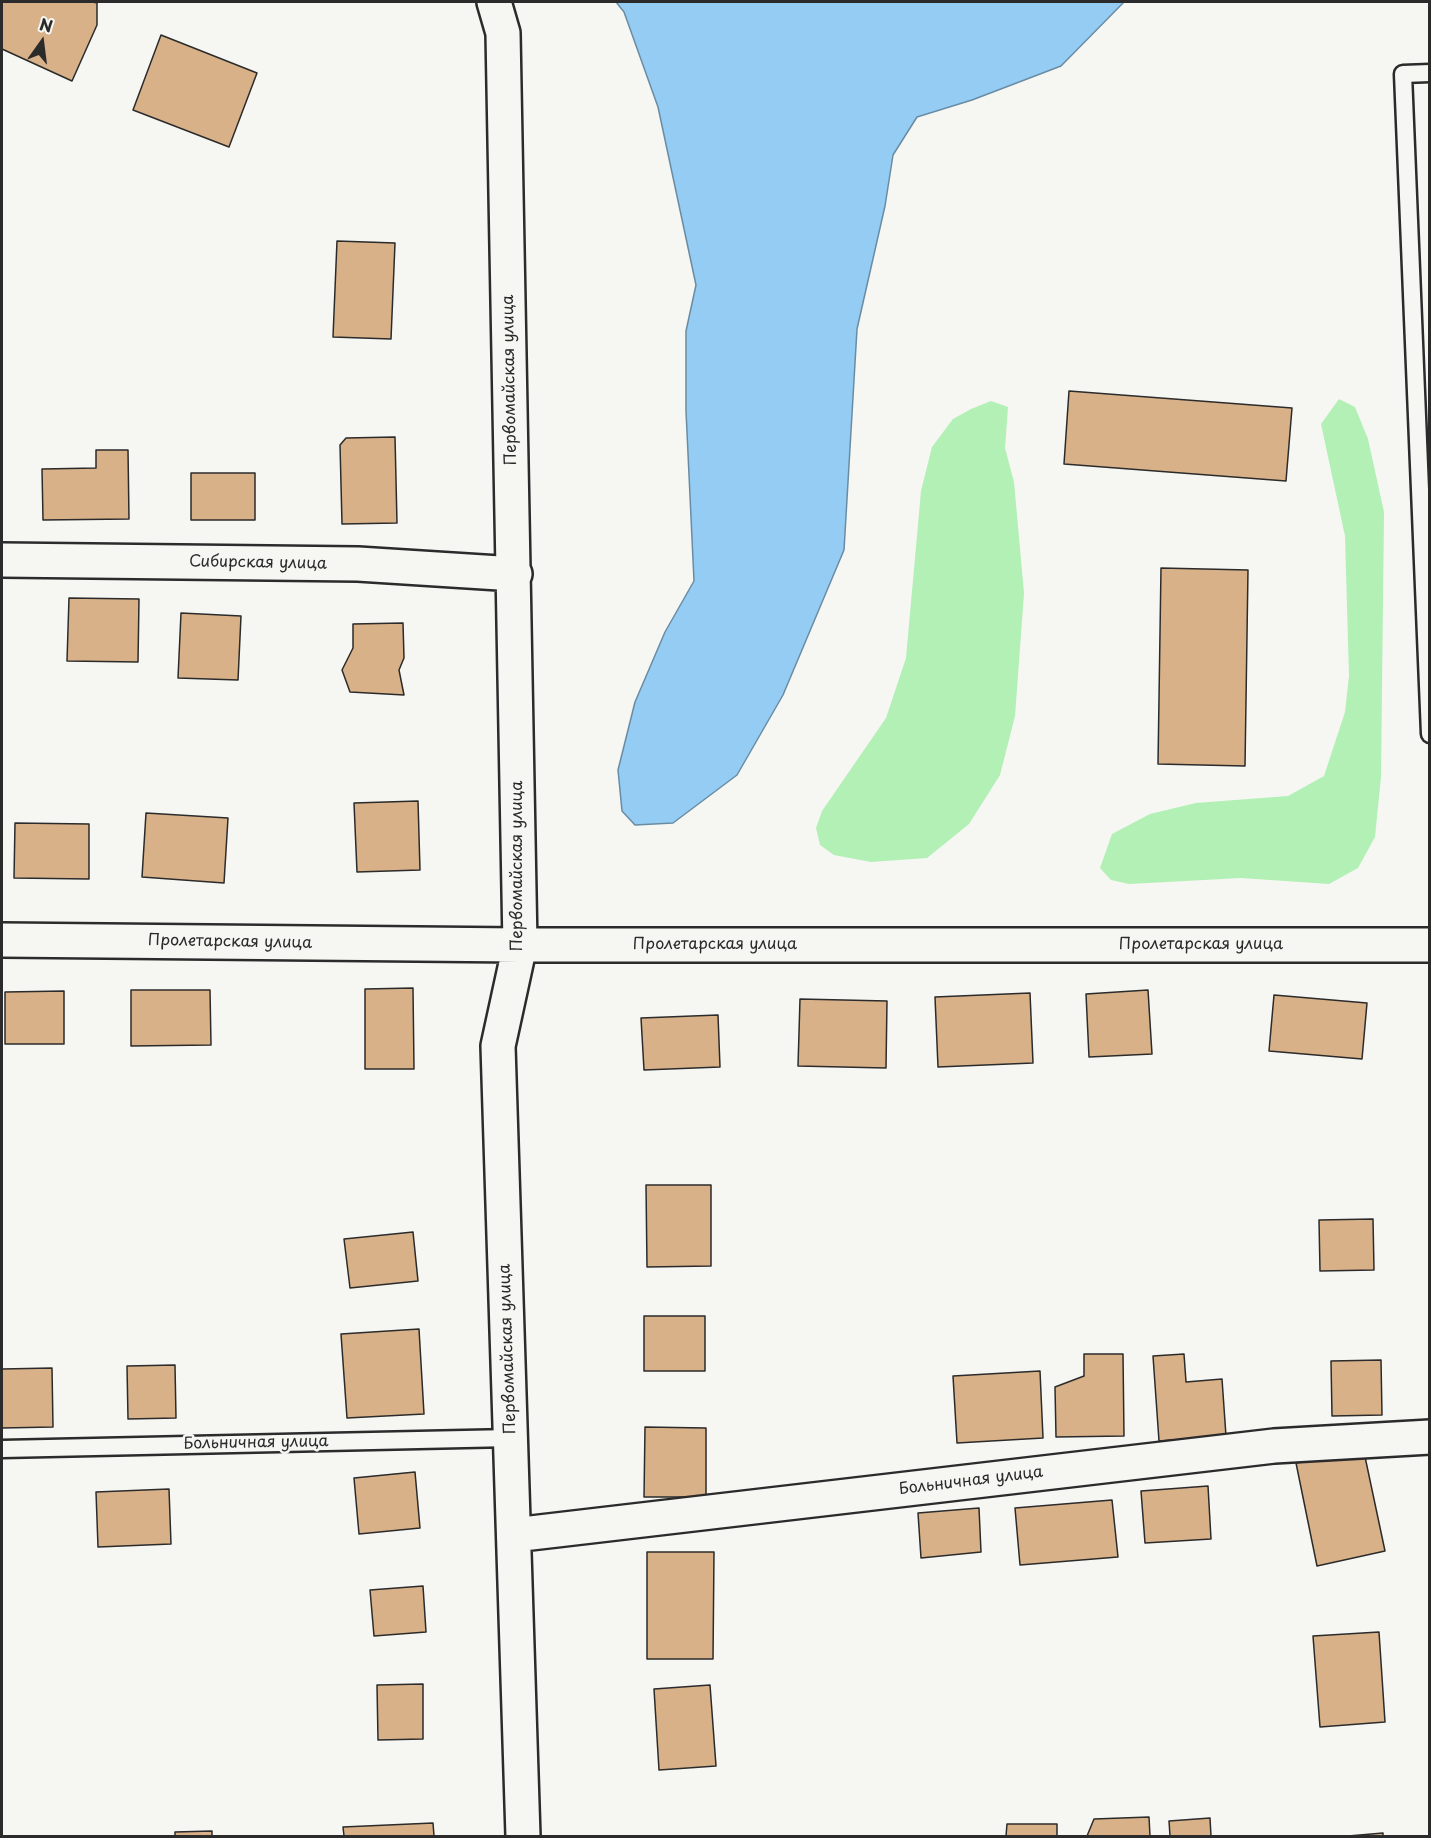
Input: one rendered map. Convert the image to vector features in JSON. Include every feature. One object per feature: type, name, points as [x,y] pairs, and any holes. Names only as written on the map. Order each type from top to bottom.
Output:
[{"type":"street","name":"Первомайская улица","points":[[494,2],[503,33],[515,574],[520,945],[498,1046],[523,1836]]},
{"type":"street","name":"Сибирская улица","points":[[2,560],[358,564],[515,574]]},
{"type":"street","name":"Пролетарская улица","points":[[2,940],[520,945],[1430,945]]},
{"type":"street","name":"Больничная улица","points":[[514,1535],[1274,1446],[1430,1437]]},
{"type":"lane","points":[[1430,73],[1402,74],[1425,531],[1430,734]]},
{"type":"lane","name":"Больничная улица","points":[[2,1449],[511,1438]]},
{"type":"green space","points":[[1339,399],[1355,407],[1368,439],[1384,512],[1381,777],[1375,837],[1358,868],[1329,884],[1241,878],[1129,884],[1111,880],[1100,868],[1112,834],[1150,814],[1196,803],[1288,796],[1324,776],[1345,712],[1349,676],[1345,536],[1321,424]]},
{"type":"green space","points":[[991,401],[1008,407],[1005,448],[1014,482],[1024,593],[1015,716],[1000,775],[969,824],[927,858],[871,862],[834,855],[820,845],[816,828],[822,811],[886,718],[906,658],[921,491],[932,447],[953,419]]},
{"type":"water","points":[[616,2],[1124,2],[1061,66],[972,100],[917,117],[893,155],[885,206],[857,329],[844,550],[783,695],[737,775],[673,823],[635,825],[622,811],[618,770],[635,702],[665,632],[694,581],[686,411],[686,331],[696,285],[658,107],[624,12]]},
{"type":"building","points":[[2,2],[97,3],[97,25],[72,81],[2,49]]},
{"type":"building","points":[[161,35],[257,73],[229,147],[133,110]]},
{"type":"building","points":[[337,241],[395,243],[391,339],[333,337]]},
{"type":"building","points":[[1069,391],[1292,408],[1286,481],[1064,464]]},
{"type":"building","points":[[395,437],[397,523],[342,524],[340,445],[346,438]]},
{"type":"building","points":[[96,450],[128,450],[129,519],[43,520],[42,469],[96,468]]},
{"type":"building","points":[[191,473],[255,473],[255,520],[191,520]]},
{"type":"building","points":[[1161,568],[1248,570],[1245,766],[1158,764]]},
{"type":"building","points":[[69,598],[139,599],[138,662],[67,661]]},
{"type":"building","points":[[181,613],[241,616],[238,680],[178,678]]},
{"type":"building","points":[[403,623],[404,658],[399,670],[404,695],[350,692],[342,670],[353,648],[353,624]]},
{"type":"building","points":[[418,801],[420,870],[357,872],[354,803]]},
{"type":"building","points":[[146,813],[228,818],[224,883],[142,877]]},
{"type":"building","points":[[15,823],[89,824],[89,879],[14,878]]},
{"type":"building","points":[[413,988],[414,1069],[365,1069],[365,989]]},
{"type":"building","points":[[131,990],[210,990],[211,1045],[131,1046]]},
{"type":"building","points":[[1148,990],[1152,1054],[1089,1057],[1086,994]]},
{"type":"building","points":[[64,991],[64,1044],[5,1044],[5,992]]},
{"type":"building","points":[[1030,993],[1033,1063],[938,1067],[935,997]]},
{"type":"building","points":[[1274,995],[1367,1003],[1362,1059],[1269,1051]]},
{"type":"building","points":[[800,999],[887,1001],[886,1068],[798,1066]]},
{"type":"building","points":[[718,1015],[720,1067],[644,1070],[641,1018]]},
{"type":"building","points":[[646,1185],[711,1185],[711,1266],[647,1267]]},
{"type":"building","points":[[1373,1219],[1374,1270],[1320,1271],[1319,1220]]},
{"type":"building","points":[[413,1232],[418,1281],[350,1288],[344,1239]]},
{"type":"building","points":[[644,1316],[705,1316],[705,1371],[644,1371]]},
{"type":"building","points":[[419,1329],[424,1414],[347,1418],[341,1334]]},
{"type":"building","points":[[1084,1354],[1123,1354],[1124,1436],[1056,1437],[1055,1387],[1084,1376]]},
{"type":"building","points":[[1184,1354],[1186,1382],[1222,1379],[1226,1436],[1159,1441],[1153,1356]]},
{"type":"building","points":[[1381,1360],[1382,1415],[1332,1416],[1331,1361]]},
{"type":"building","points":[[175,1365],[176,1418],[128,1419],[127,1366]]},
{"type":"building","points":[[52,1368],[53,1427],[2,1428],[2,1369]]},
{"type":"building","points":[[1040,1371],[1043,1438],[957,1443],[953,1376]]},
{"type":"building","points":[[645,1427],[706,1428],[706,1497],[644,1497]]},
{"type":"building","points":[[1364,1452],[1385,1551],[1317,1566],[1296,1463]]},
{"type":"building","points":[[415,1472],[420,1528],[359,1534],[354,1478]]},
{"type":"building","points":[[1208,1486],[1211,1539],[1145,1543],[1141,1491]]},
{"type":"building","points":[[169,1489],[171,1544],[98,1547],[96,1492]]},
{"type":"building","points":[[1112,1500],[1118,1557],[1020,1565],[1015,1508]]},
{"type":"building","points":[[979,1508],[981,1552],[921,1558],[918,1513]]},
{"type":"building","points":[[647,1552],[714,1552],[713,1659],[647,1659]]},
{"type":"building","points":[[423,1586],[426,1632],[374,1636],[370,1590]]},
{"type":"building","points":[[1379,1632],[1385,1722],[1320,1727],[1313,1636]]},
{"type":"building","points":[[423,1684],[423,1739],[378,1740],[377,1685]]},
{"type":"building","points":[[710,1685],[716,1766],[659,1770],[654,1689]]},
{"type":"building","points":[[1149,1817],[1150,1836],[1087,1836],[1094,1819]]},
{"type":"building","points":[[1210,1818],[1211,1836],[1170,1836],[1169,1821]]},
{"type":"building","points":[[433,1823],[434,1836],[344,1836],[343,1827]]},
{"type":"building","points":[[1007,1824],[1057,1824],[1057,1836],[1006,1836]]},
{"type":"building","points":[[212,1831],[212,1836],[175,1836],[175,1832]]},
{"type":"building","points":[[1383,1833],[1383,1836],[1348,1836]]}]
